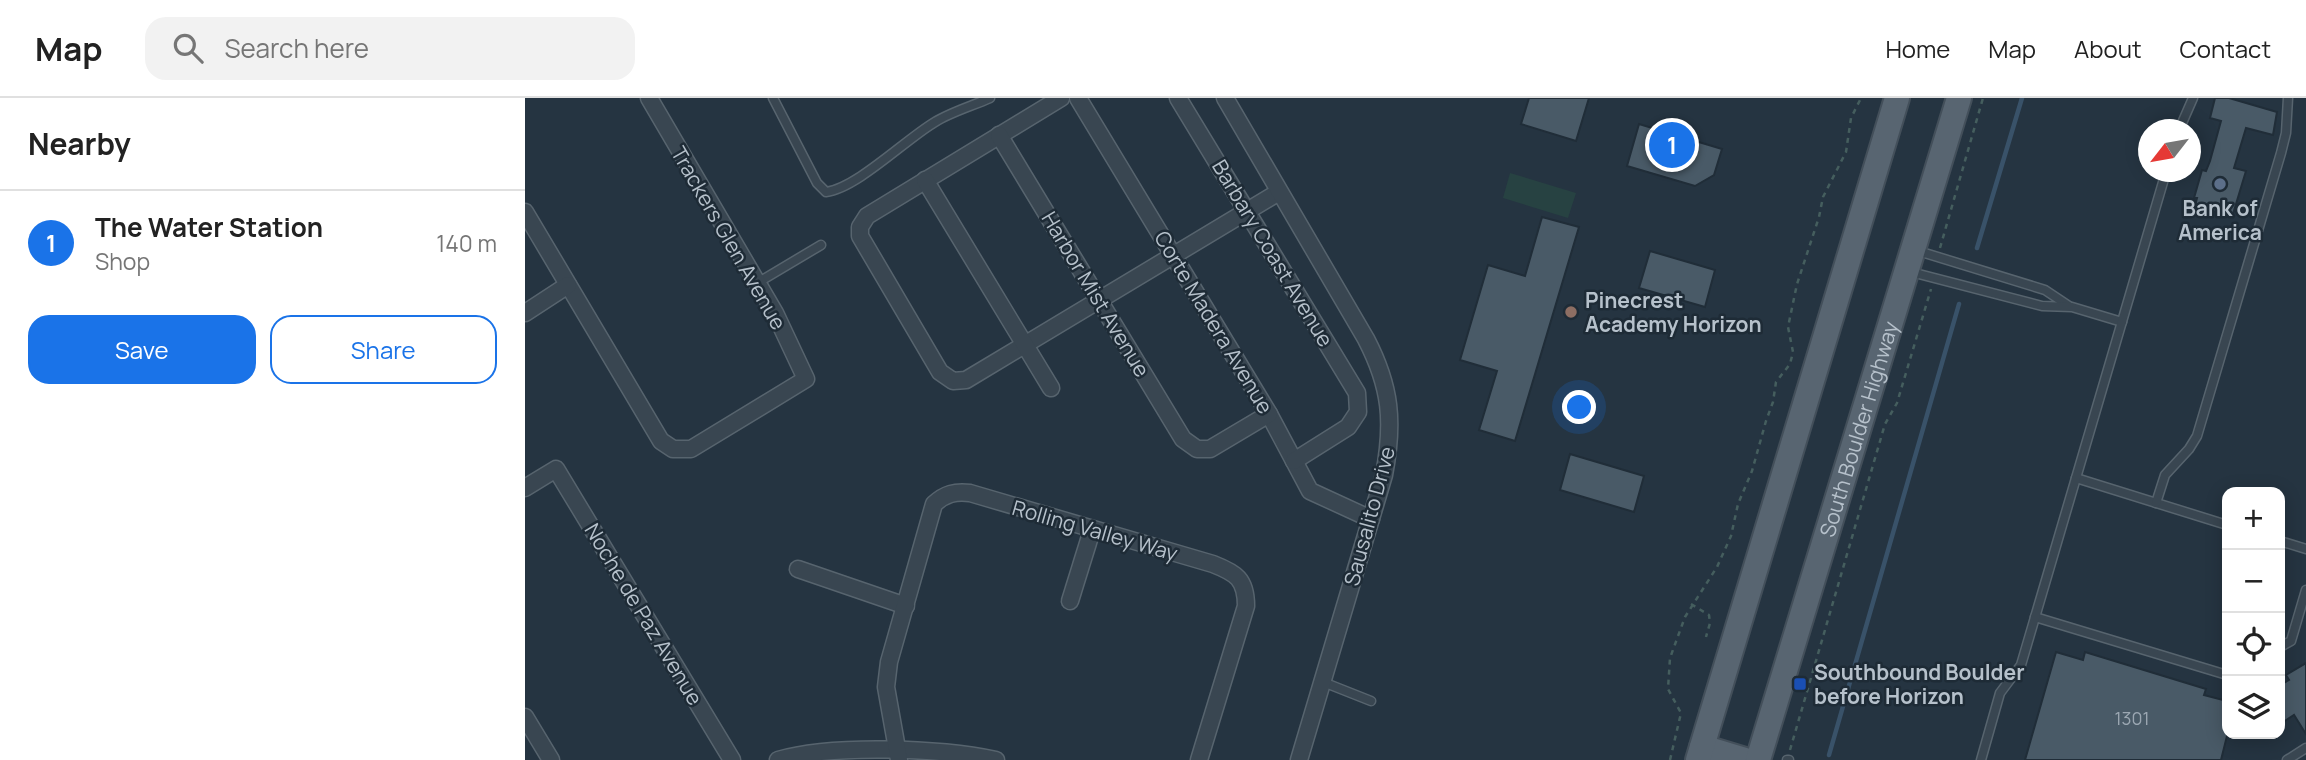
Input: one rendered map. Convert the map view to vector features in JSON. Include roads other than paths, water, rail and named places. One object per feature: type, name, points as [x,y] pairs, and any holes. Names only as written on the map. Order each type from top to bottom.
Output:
[{"type":"main road","points":[[1745,760],[1700,753],[1897,98]]},
{"type":"main road","name":"South Boulder Highway","points":[[1758,760],[1959,98]]},
{"type":"street","name":"Trackers Glen Avenue","points":[[568,285],[661,441],[673,449],[691,449],[806,379],[775,313],[649,98]]},
{"type":"street","points":[[1061,98],[867,216],[860,227],[860,236],[940,372],[953,381],[966,380],[1279,192]]},
{"type":"street","name":"Corte Madera Avenue","points":[[1078,98],[1269,414],[1310,491],[1371,519]]},
{"type":"street","name":"Barbary Coast Avenue","points":[[1178,98],[1357,393],[1358,412],[1349,427],[1294,461]]},
{"type":"street","name":"Sausalito Drive","points":[[1225,98],[1366,339],[1376,359],[1390,412],[1390,441],[1384,475],[1299,760]]},
{"type":"street","name":"Harbor Mist Avenue","points":[[999,135],[1183,439],[1197,449],[1210,449],[1269,414]]},
{"type":"street","points":[[925,180],[1051,388]]},
{"type":"street","points":[[525,212],[568,285],[525,313]]},
{"type":"street","name":"Noche de Paz Avenue","points":[[525,488],[556,469],[732,760]]},
{"type":"street","name":"Rolling Valley Way","points":[[906,606],[933,504],[943,496],[957,491],[1231,571],[1243,583],[1246,606],[1199,760]]},
{"type":"street","points":[[1070,601],[1092,530]]},
{"type":"street","points":[[798,569],[906,606],[889,662],[886,687],[899,756]]},
{"type":"street","points":[[525,717],[551,760]]},
{"type":"street","points":[[778,760],[793,755],[854,750],[899,756],[961,753],[996,760]]},
{"type":"lane","points":[[773,98],[817,183],[826,192],[837,191],[936,121],[990,98]]},
{"type":"lane","points":[[2184,119],[2193,98]]},
{"type":"lane","points":[[2156,503],[2165,475],[2197,436],[2281,153],[2286,132],[2288,98]]},
{"type":"lane","points":[[1981,760],[2000,693],[2021,665],[2163,182]]},
{"type":"lane","points":[[757,283],[821,245]]},
{"type":"lane","points":[[1911,260],[1938,257],[2045,290],[2072,307]]},
{"type":"lane","points":[[1911,260],[1933,278],[2042,306],[2072,307],[2122,322]]},
{"type":"lane","points":[[2076,478],[2222,523]]},
{"type":"lane","points":[[2285,543],[2306,549]]},
{"type":"lane","points":[[2285,644],[2291,641],[2306,590]]},
{"type":"lane","points":[[2035,617],[2222,674]]},
{"type":"lane","points":[[1322,682],[1371,701]]},
{"type":"lane","points":[[2287,760],[2306,748]]},
{"type":"waterway","points":[[1977,248],[2022,98]]},
{"type":"waterway","points":[[1829,755],[1959,304]]},
{"type":"place","name":"The Water Station","points":[[1672,145]]},
{"type":"place","name":"Bank of America","points":[[2220,184]]},
{"type":"place","name":"Pinecrest Academy Horizon","points":[[1571,312]]},
{"type":"place","name":"Southbound Boulder before Horizon","points":[[1800,684]]}]
